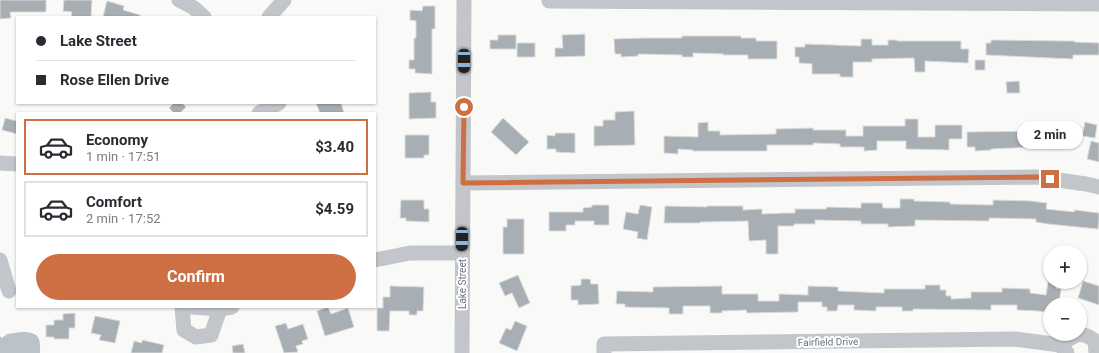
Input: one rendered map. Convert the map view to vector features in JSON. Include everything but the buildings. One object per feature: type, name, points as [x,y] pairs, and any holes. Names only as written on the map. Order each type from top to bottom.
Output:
[{"type":"street","points":[[179,0],[194,8],[203,16]]},
{"type":"street","points":[[269,16],[284,0]]},
{"type":"street","name":"Lake Street","points":[[462,353],[464,0]]},
{"type":"street","points":[[549,1],[1099,4]]},
{"type":"street","points":[[261,112],[276,104]]},
{"type":"street","points":[[0,163],[16,164]]},
{"type":"street","points":[[463,183],[1037,177],[1099,187]]},
{"type":"street","points":[[376,260],[410,253],[462,253]]},
{"type":"street","points":[[0,260],[9,292]]},
{"type":"street","points":[[182,308],[184,330],[196,337],[211,335],[226,308]]},
{"type":"street","name":"Fairfield Drive","points":[[604,353],[604,344],[888,347],[1015,339],[1064,349],[1072,337],[1080,334],[1086,334],[1095,341],[1096,353]]},
{"type":"shaded area","points":[[21,332],[35,334],[37,336],[40,343],[40,353],[0,353],[0,336],[2,338],[7,334]]},
{"type":"route","points":[[464,107],[463,183],[1037,177],[1050,179]]}]
